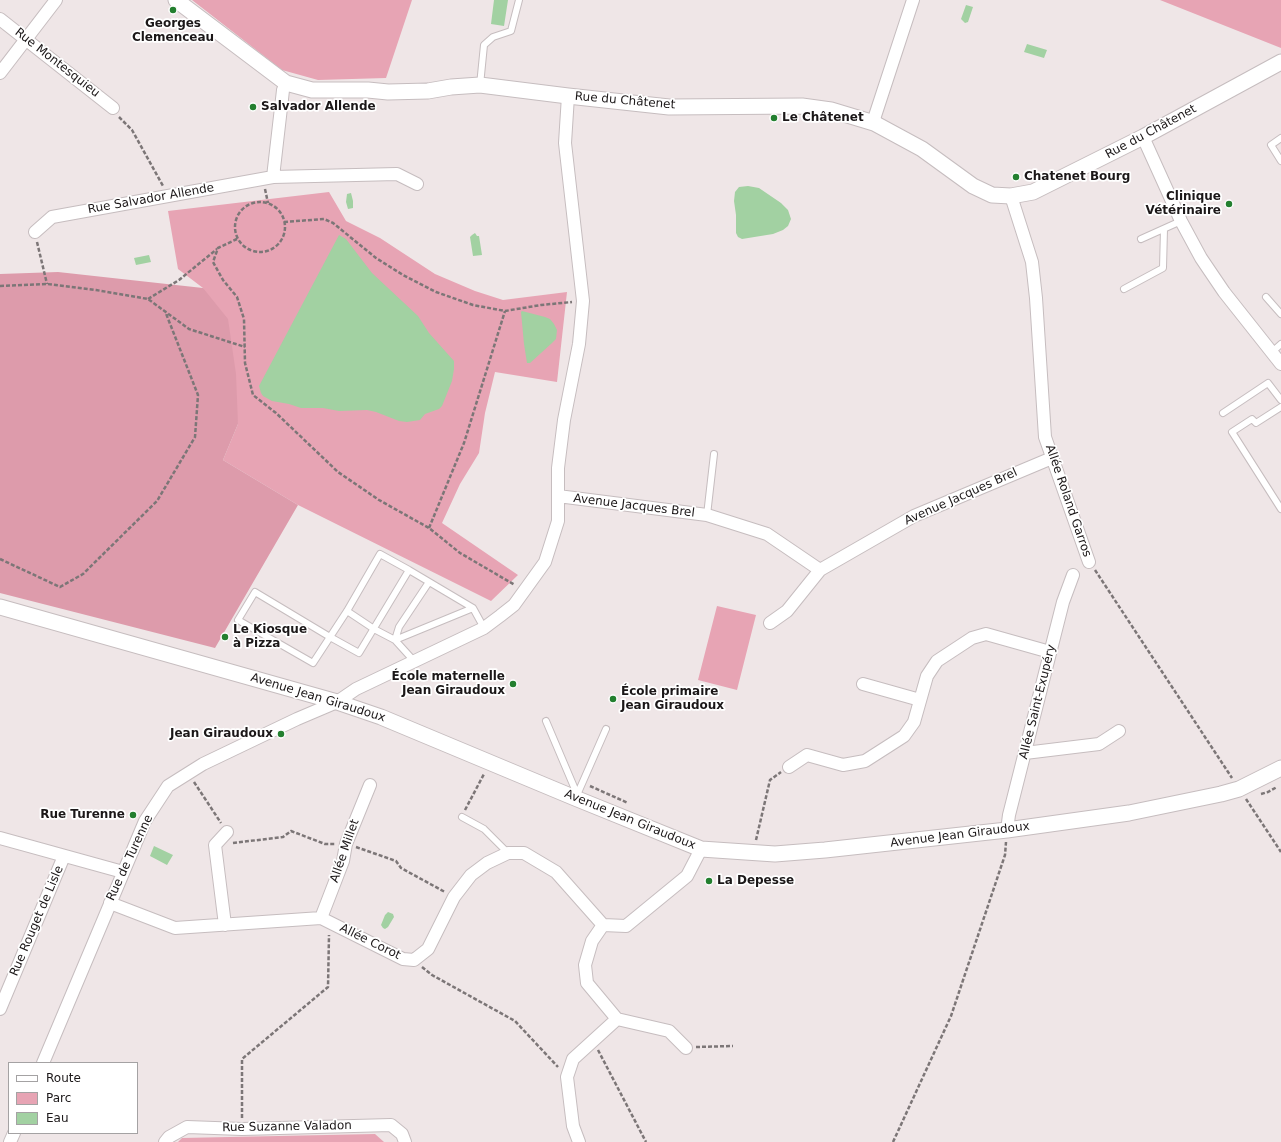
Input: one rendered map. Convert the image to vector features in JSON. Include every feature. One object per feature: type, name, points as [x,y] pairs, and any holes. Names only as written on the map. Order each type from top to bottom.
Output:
[{"type":"street","points":[[0,73],[56,0]]},
{"type":"street","points":[[176,0],[286,83],[312,90],[368,90],[388,92],[428,91],[451,87],[480,85],[568,96]]},
{"type":"street","points":[[874,123],[913,0]]},
{"type":"street","name":"Rue Montesquieu","points":[[0,19],[114,108]]},
{"type":"street","name":"Rue du Châtenet","points":[[337,702],[356,689],[484,628],[514,605],[545,562],[558,521],[558,468],[564,420],[580,344],[583,301],[565,142],[568,96],[669,107],[802,106],[831,110],[874,123],[922,149],[973,186],[992,195],[1010,196],[1033,192],[1143,136],[1281,62]]},
{"type":"street","points":[[273,177],[283,90],[286,83]]},
{"type":"street","points":[[1143,136],[1181,221],[1201,258],[1224,292],[1277,348],[1281,364]]},
{"type":"street","name":"Rue Salvador Allende","points":[[35,232],[52,217],[273,177],[396,174],[417,184]]},
{"type":"street","name":"Allée Roland Garros","points":[[1010,196],[1032,262],[1036,298],[1045,437],[1089,562]]},
{"type":"street","name":"Avenue Jacques Brel","points":[[558,496],[707,515],[767,534],[820,570],[914,516],[1052,458]]},
{"type":"street","points":[[770,622],[787,611],[820,570]]},
{"type":"street","name":"Allée Saint-Exupéry","points":[[1007,830],[1009,815],[1050,652],[1063,602],[1073,575]]},
{"type":"street","name":"Avenue Jean Giraudoux","points":[[0,607],[337,702],[381,717],[490,763],[576,796],[701,849],[775,854],[825,850],[1007,830],[1129,813],[1221,794],[1241,796],[1281,768]]},
{"type":"street","points":[[789,767],[807,755],[843,765],[865,761],[904,736],[914,722],[927,676],[937,661],[972,638],[986,634],[1050,652]]},
{"type":"street","points":[[864,684],[920,700]]},
{"type":"street","name":"Rue de Turenne","points":[[43,1062],[145,821],[168,786],[203,764],[337,702]]},
{"type":"street","points":[[1025,753],[1099,744],[1119,731]]},
{"type":"street","name":"Allée Millet","points":[[326,920],[343,861],[346,844],[370,785]]},
{"type":"street","points":[[225,925],[215,845],[227,832]]},
{"type":"street","points":[[0,838],[123,872]]},
{"type":"street","points":[[508,853],[524,853],[556,872],[604,925],[626,926],[687,876],[701,849]]},
{"type":"street","name":"Allée Corot","points":[[326,920],[403,959],[414,960],[428,949],[454,897],[471,875],[487,863],[508,853]]},
{"type":"street","name":"Rue Rouget de Lisle","points":[[0,1009],[64,856]]},
{"type":"street","points":[[110,903],[175,928],[326,920]]},
{"type":"street","points":[[604,925],[592,941],[585,965],[587,983],[617,1019],[669,1031],[686,1048]]},
{"type":"street","points":[[579,1142],[573,1126],[567,1077],[573,1059],[617,1019]]},
{"type":"street","name":"Rue Suzanne Valadon","points":[[165,1142],[168,1137],[188,1127],[242,1129],[391,1126],[402,1134],[405,1142]]},
{"type":"lane","points":[[480,85],[484,45],[493,37],[511,31],[520,0]]},
{"type":"lane","points":[[1281,138],[1271,145],[1281,161]]},
{"type":"lane","points":[[1141,239],[1181,221]]},
{"type":"lane","points":[[1124,289],[1163,268],[1164,229]]},
{"type":"lane","points":[[1266,297],[1281,314]]},
{"type":"lane","points":[[1223,414],[1268,383],[1281,400]]},
{"type":"lane","points":[[1281,407],[1256,423],[1252,418],[1232,432],[1281,509]]},
{"type":"lane","points":[[707,515],[714,454]]},
{"type":"lane","points":[[409,570],[359,654],[330,637],[255,592],[238,620],[313,663],[330,637],[347,611],[380,554],[409,570],[473,608],[484,628]]},
{"type":"lane","points":[[395,640],[400,627],[429,582]]},
{"type":"lane","points":[[395,640],[473,608]]},
{"type":"lane","points":[[347,611],[374,629],[395,640],[414,661]]},
{"type":"lane","points":[[546,721],[576,796]]},
{"type":"lane","points":[[576,796],[606,729]]},
{"type":"lane","points":[[462,817],[484,829],[508,853]]},
{"type":"path","points":[[120,120],[132,130],[169,196]]},
{"type":"path","points":[[251,203],[268,203],[275,207],[281,214],[284,222],[285,230],[282,237],[278,244],[272,249],[256,252],[242,245],[237,239],[235,230],[236,218],[244,207],[251,203]]},
{"type":"path","points":[[284,222],[324,219],[333,222],[376,258],[403,275],[429,288],[473,305],[505,311],[541,305],[583,301]]},
{"type":"path","points":[[35,232],[47,284]]},
{"type":"path","points":[[148,299],[179,280],[218,248],[237,239]]},
{"type":"path","points":[[218,248],[213,262],[223,280],[237,297],[244,319],[245,363],[253,395],[276,413],[338,472],[379,500],[429,528],[460,553],[524,590]]},
{"type":"path","points":[[0,286],[47,284],[96,290],[148,299],[189,329],[245,347]]},
{"type":"path","points":[[0,559],[60,587],[84,574],[157,501],[195,437],[198,395],[165,311]]},
{"type":"path","points":[[429,528],[464,443],[505,311]]},
{"type":"path","name":"Allée Roland Garros","points":[[1089,562],[1241,796],[1281,852]]},
{"type":"path","points":[[462,817],[490,763]]},
{"type":"path","points":[[755,845],[770,780],[789,767]]},
{"type":"path","points":[[188,774],[227,832]]},
{"type":"path","points":[[582,782],[630,804]]},
{"type":"path","points":[[1260,794],[1268,792],[1281,784]]},
{"type":"path","points":[[1241,796],[1253,797]]},
{"type":"path","points":[[893,1142],[951,1016],[1005,855],[1007,830]]},
{"type":"path","points":[[242,1129],[242,1059],[328,987],[326,920]]},
{"type":"path","points":[[414,960],[432,975],[515,1020],[567,1077]]},
{"type":"path","points":[[594,1041],[646,1142]]},
{"type":"path","points":[[686,1048],[733,1046]]},
{"type":"green space","points":[[192,0],[412,0],[386,78],[318,80],[282,70]]},
{"type":"green space","points":[[1160,0],[1281,0],[1281,48]]},
{"type":"green space","points":[[329,192],[346,221],[380,238],[435,274],[475,291],[503,300],[567,292],[557,382],[495,372],[485,413],[479,453],[460,484],[442,523],[518,575],[491,601],[298,505],[223,460],[238,424],[203,288],[178,269],[168,211]]},
{"type":"green space","points":[[717,606],[756,615],[737,690],[698,680]]},
{"type":"green space","points":[[375,1134],[384,1142],[178,1142],[182,1138]]},
{"type":"shaded area","points":[[58,272],[203,288],[228,319],[236,374],[238,424],[223,460],[298,505],[215,648],[0,593],[0,274]]},
{"type":"water","points":[[494,0],[508,0],[504,26],[491,24]]},
{"type":"water","points":[[966,5],[973,7],[968,22],[965,23],[961,19]]},
{"type":"water","points":[[1027,44],[1047,50],[1044,58],[1024,52]]},
{"type":"water","points":[[748,186],[759,188],[781,203],[788,210],[791,219],[788,226],[773,234],[742,239],[738,237],[736,233],[734,201],[735,192],[739,187]]},
{"type":"water","points":[[351,193],[353,208],[348,209],[346,202],[347,194]]},
{"type":"water","points":[[475,233],[479,236],[482,255],[473,256],[470,237]]},
{"type":"water","points":[[339,235],[346,239],[372,273],[418,316],[429,333],[454,361],[452,381],[442,406],[439,409],[425,414],[420,420],[407,422],[399,421],[367,410],[339,411],[323,408],[301,408],[272,401],[263,396],[261,393],[259,386]]},
{"type":"water","points":[[149,255],[151,262],[136,265],[134,258]]},
{"type":"water","points":[[522,311],[550,319],[557,330],[556,339],[530,363],[527,363],[524,344]]},
{"type":"water","points":[[154,846],[173,855],[167,865],[150,856]]},
{"type":"water","points":[[388,912],[393,914],[394,917],[385,929],[381,925],[385,915]]},
{"type":"place","name":"Georges Clemenceau","points":[[173,10]]},
{"type":"place","name":"Salvador Allende","points":[[253,107]]},
{"type":"place","name":"Le Châtenet","points":[[774,118]]},
{"type":"place","name":"Chatenet Bourg","points":[[1016,177]]},
{"type":"place","name":"Clinique Vétérinaire","points":[[1229,204]]},
{"type":"place","name":"Le Kiosque à Pizza","points":[[225,637]]},
{"type":"place","name":"École maternelle Jean Giraudoux","points":[[513,684]]},
{"type":"place","name":"École primaire Jean Giraudoux","points":[[613,699]]},
{"type":"place","name":"Jean Giraudoux","points":[[281,734]]},
{"type":"place","name":"Rue Turenne","points":[[133,815]]},
{"type":"place","name":"La Depesse","points":[[709,881]]}]
